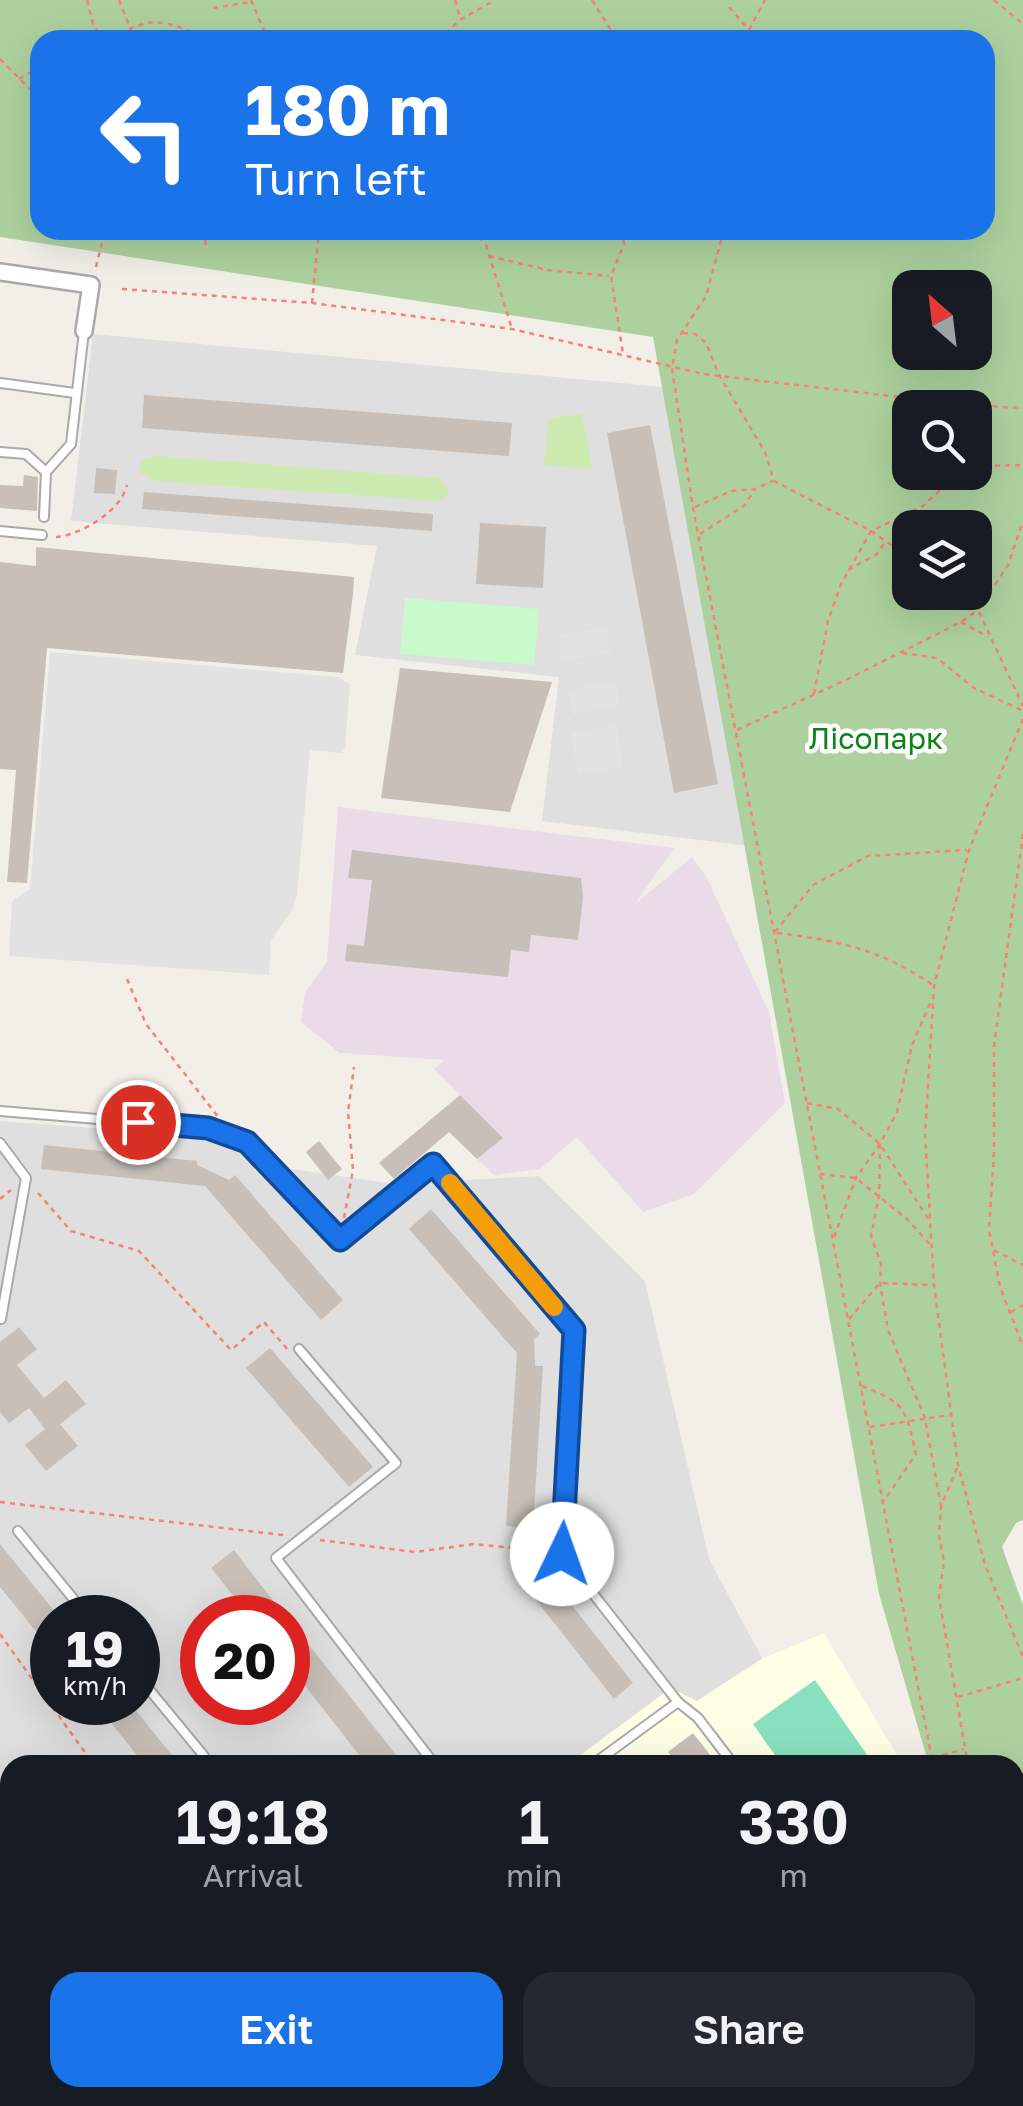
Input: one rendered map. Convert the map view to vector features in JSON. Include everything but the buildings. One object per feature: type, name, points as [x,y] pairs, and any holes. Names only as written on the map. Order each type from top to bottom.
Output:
[{"type":"street","points":[[0,272],[90,285],[84,331]]},
{"type":"lane","points":[[44,517],[46,472],[70,444],[84,331]]},
{"type":"lane","points":[[0,383],[75,392]]},
{"type":"lane","points":[[0,452],[26,454],[46,472]]},
{"type":"lane","points":[[0,531],[42,535]]},
{"type":"lane","points":[[0,1111],[208,1128],[234,1137],[247,1142],[340,1240],[433,1164],[574,1330],[562,1554],[678,1702],[698,1718],[726,1755]]},
{"type":"lane","points":[[0,1143],[26,1178],[1,1319]]},
{"type":"lane","points":[[294,1350],[396,1463],[276,1558],[427,1755]]},
{"type":"lane","points":[[18,1531],[70,1595]]},
{"type":"lane","points":[[606,1755],[678,1702]]},
{"type":"lane","points":[[160,1703],[203,1755]]},
{"type":"path","points":[[87,0],[97,30]]},
{"type":"path","points":[[119,0],[131,30]]},
{"type":"path","points":[[454,0],[460,20]]},
{"type":"path","points":[[449,30],[495,0]]},
{"type":"path","points":[[592,0],[611,30]]},
{"type":"path","points":[[729,7],[749,30],[765,0]]},
{"type":"path","points":[[994,0],[1023,24]]},
{"type":"path","points":[[213,8],[251,1],[264,30]]},
{"type":"path","points":[[126,30],[164,21],[186,30]]},
{"type":"path","points":[[0,59],[30,89]]},
{"type":"path","points":[[19,79],[30,73]]},
{"type":"path","points":[[98,261],[103,240]]},
{"type":"path","points":[[205,240],[206,247]]},
{"type":"path","points":[[312,303],[318,240]]},
{"type":"path","points":[[481,240],[512,330]]},
{"type":"path","points":[[623,240],[611,276],[624,356]]},
{"type":"path","points":[[721,240],[706,296],[677,340],[672,368],[698,535],[931,1755]]},
{"type":"path","points":[[489,256],[548,270],[611,276]]},
{"type":"path","points":[[122,289],[312,303],[512,330],[672,368],[719,375],[1023,408]]},
{"type":"path","points":[[688,326],[706,343],[719,375],[753,426],[774,481],[892,545]]},
{"type":"path","points":[[682,333],[694,334]]},
{"type":"path","points":[[992,466],[1023,466]]},
{"type":"path","points":[[693,508],[731,491],[754,489],[774,481]]},
{"type":"path","points":[[42,535],[68,536],[88,526],[124,496],[127,485]]},
{"type":"path","points":[[698,535],[745,506],[754,489]]},
{"type":"path","points":[[813,696],[828,621],[848,570],[871,531],[922,506],[939,490]]},
{"type":"path","points":[[992,589],[1008,565],[1023,521]]},
{"type":"path","points":[[848,570],[877,554],[886,541]]},
{"type":"path","points":[[736,730],[813,696],[978,610],[1023,709]]},
{"type":"path","points":[[961,622],[989,638]]},
{"type":"path","points":[[901,652],[937,658],[974,688],[1023,709]]},
{"type":"path","points":[[1023,719],[969,850],[934,986],[925,1134],[934,1284],[958,1466],[985,1565],[1023,1656]]},
{"type":"path","points":[[1023,834],[994,1046],[994,1154],[988,1230],[1000,1287],[1023,1346]]},
{"type":"path","points":[[774,933],[813,885],[868,856],[969,850]]},
{"type":"path","points":[[774,933],[838,940],[897,961],[934,986]]},
{"type":"path","points":[[127,978],[146,1024],[234,1137]]},
{"type":"path","points":[[833,1241],[856,1178],[896,1112],[912,1045],[932,1000]]},
{"type":"path","points":[[340,1240],[353,1170],[348,1112],[354,1067]]},
{"type":"path","points":[[806,1103],[838,1108],[880,1144],[930,1222]]},
{"type":"path","points":[[880,1144],[872,1236],[881,1264],[888,1330],[925,1418],[941,1506],[938,1536],[944,1560],[940,1597],[966,1755]]},
{"type":"path","points":[[820,1174],[856,1178],[908,1220],[932,1246]]},
{"type":"path","points":[[0,1199],[26,1178],[71,1232],[138,1251],[231,1350],[264,1322],[294,1350]]},
{"type":"path","points":[[992,1249],[1023,1266]]},
{"type":"path","points":[[880,1283],[934,1284]]},
{"type":"path","points":[[848,1320],[880,1283]]},
{"type":"path","points":[[1010,1313],[1023,1305]]},
{"type":"path","points":[[860,1385],[895,1400],[908,1421],[916,1454],[883,1503]]},
{"type":"path","points":[[868,1427],[950,1414]]},
{"type":"path","points":[[941,1506],[958,1466]]},
{"type":"path","points":[[0,1502],[415,1552],[474,1544],[562,1554]]},
{"type":"path","points":[[0,1634],[87,1755]]},
{"type":"path","points":[[956,1697],[1023,1678]]},
{"type":"path","points":[[943,1755],[964,1749]]},
{"type":"shaded area","points":[[93,334],[663,387],[750,846],[542,821],[559,677],[355,655],[377,546],[71,521]]},
{"type":"shaded area","points":[[606,627],[610,653],[562,661],[558,635]]},
{"type":"shaded area","points":[[50,652],[338,677],[350,684],[345,748],[341,753],[310,750],[297,895],[292,910],[271,940],[269,975],[9,956],[12,901],[30,889]]},
{"type":"shaded area","points":[[615,681],[620,706],[573,715],[568,690]]},
{"type":"shaded area","points":[[616,725],[623,767],[578,775],[571,732]]},
{"type":"shaded area","points":[[338,807],[674,848],[635,904],[692,857],[707,878],[769,1012],[785,1103],[694,1194],[643,1212],[577,1137],[540,1169],[494,1175],[477,1159],[503,1138],[434,1069],[444,1060],[340,1053],[301,1022],[305,993],[327,961]]},
{"type":"shaded area","points":[[0,1121],[222,1138],[258,1164],[393,1184],[539,1176],[645,1281],[709,1559],[762,1658],[824,1633],[897,1755],[0,1755]]},
{"type":"shaded area","points":[[824,1633],[897,1755],[581,1755],[671,1688],[697,1701],[763,1658]]},
{"type":"green space","name":"Лісопарк","points":[[0,0],[1023,0],[1023,1520],[1016,1523],[1002,1547],[1023,1605],[1023,1755],[926,1755],[879,1594],[653,337],[0,237]]},
{"type":"green space","points":[[582,414],[592,469],[544,465],[549,418]]},
{"type":"green space","points":[[157,456],[439,478],[449,488],[448,496],[438,501],[154,481],[139,472],[142,460]]},
{"type":"green space","points":[[405,598],[539,609],[534,665],[400,654]]},
{"type":"green space","points":[[815,1680],[867,1755],[775,1755],[753,1724]]},
{"type":"slow traffic","points":[[450,1183],[554,1307]]},
{"type":"route","points":[[138,1122],[208,1128],[247,1142],[340,1240],[433,1164],[574,1330],[562,1554]]}]
